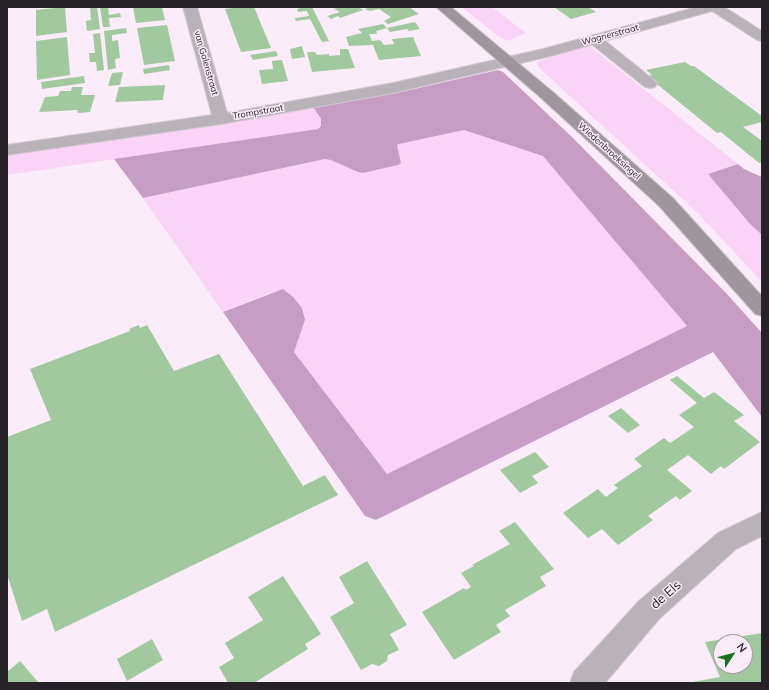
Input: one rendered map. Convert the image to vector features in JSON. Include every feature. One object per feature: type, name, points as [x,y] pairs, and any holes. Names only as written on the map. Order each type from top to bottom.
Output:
[{"type":"street","name":"van Galenstraat","points":[[190,7],[221,119]]},
{"type":"street","name":"Wiedenbroeksingel","points":[[443,7],[547,95],[666,202],[762,308]]},
{"type":"street","name":"Wagnerstraat","points":[[508,62],[714,7]]},
{"type":"street","points":[[714,7],[762,37]]},
{"type":"street","name":"Trompstraat","points":[[7,150],[221,119],[393,88],[508,62]]},
{"type":"street","name":"de Els","points":[[585,683],[649,610],[727,542],[762,523]]},
{"type":"lane","points":[[594,40],[650,84]]},
{"type":"shaded area","points":[[462,7],[492,7],[526,33],[508,41],[498,36]]},
{"type":"shaded area","points":[[587,44],[738,164],[709,174],[750,224],[762,235],[762,282],[698,213],[538,67],[537,62]]},
{"type":"shaded area","points":[[498,70],[503,72],[573,138],[726,293],[762,333],[762,417],[713,352],[376,520],[365,516],[223,312],[283,289],[293,297],[302,308],[305,320],[294,352],[387,474],[687,326],[543,156],[464,130],[399,144],[397,145],[401,163],[363,173],[325,159],[143,198],[114,159],[318,129],[321,126],[321,119],[313,107],[410,90]]},
{"type":"shaded area","points":[[313,107],[321,119],[321,126],[318,129],[7,175],[7,155]]},
{"type":"shaded area","points":[[464,130],[543,155],[687,326],[387,474],[294,352],[305,320],[269,293],[223,312],[143,198],[325,159],[331,159],[363,173],[401,163],[397,145],[399,144]]},
{"type":"shaded area","points":[[738,164],[744,169],[762,177],[762,235],[750,224],[708,174]]},
{"type":"building","points":[[65,7],[67,32],[36,36],[36,10]]},
{"type":"building","points":[[90,7],[97,7],[100,29],[87,31],[86,21],[91,20]]},
{"type":"building","points":[[100,7],[108,7],[109,15],[120,13],[121,17],[109,18],[110,27],[103,27]]},
{"type":"building","points":[[133,7],[162,7],[165,20],[136,23]]},
{"type":"building","points":[[254,7],[271,48],[241,52],[225,9]]},
{"type":"building","points":[[312,7],[329,41],[322,42],[310,19],[296,21],[295,18],[309,16],[307,11],[298,12],[297,9]]},
{"type":"building","points":[[341,7],[358,7],[363,10],[340,18],[338,16],[331,19],[327,16],[340,12],[334,9]]},
{"type":"building","points":[[371,7],[409,7],[419,14],[388,24],[384,21],[391,17],[379,9],[370,11],[365,9]]},
{"type":"building","points":[[554,7],[588,7],[596,12],[571,19]]},
{"type":"building","points":[[415,22],[420,29],[409,31],[407,29],[390,32],[387,28]]},
{"type":"building","points":[[383,24],[387,28],[376,31],[377,34],[369,34],[372,41],[380,40],[384,45],[394,44],[392,39],[413,37],[421,56],[379,60],[373,45],[349,46],[346,37],[362,33],[358,29]]},
{"type":"building","points":[[167,25],[175,61],[144,65],[137,28]]},
{"type":"building","points":[[126,28],[127,33],[112,35],[112,41],[118,40],[120,58],[115,59],[116,68],[108,70],[104,31]]},
{"type":"building","points":[[100,33],[104,70],[97,71],[96,62],[90,62],[89,53],[95,53],[93,34]]},
{"type":"building","points":[[67,37],[70,75],[37,80],[36,41]]},
{"type":"building","points":[[302,46],[305,57],[292,59],[290,49]]},
{"type":"building","points":[[340,49],[348,49],[355,68],[312,72],[307,52],[315,52],[317,55],[340,55]]},
{"type":"building","points":[[276,51],[278,56],[253,60],[250,55]]},
{"type":"building","points":[[282,60],[288,81],[262,84],[259,70],[273,69],[272,61]]},
{"type":"building","points":[[685,62],[691,66],[694,66],[762,116],[762,122],[743,127],[762,141],[762,162],[759,163],[721,132],[717,133],[647,76],[652,75],[646,70]]},
{"type":"building","points":[[169,65],[170,70],[144,74],[143,69]]},
{"type":"building","points":[[123,72],[120,85],[108,86],[112,73]]},
{"type":"building","points":[[84,76],[85,83],[42,89],[41,82]]},
{"type":"building","points":[[165,85],[163,100],[115,102],[119,87]]},
{"type":"building","points":[[72,87],[83,87],[81,95],[95,95],[90,112],[79,113],[77,112],[78,110],[39,112],[45,97],[58,96],[60,91],[71,91]]},
{"type":"building","points":[[139,325],[140,328],[147,325],[174,371],[219,354],[303,486],[325,475],[338,495],[55,632],[47,609],[22,621],[7,574],[7,437],[51,420],[30,369],[130,331],[129,329]]},
{"type":"building","points":[[677,376],[704,398],[714,392],[744,415],[734,421],[760,442],[724,469],[721,466],[711,474],[688,455],[667,470],[692,491],[680,500],[676,496],[648,516],[653,520],[618,545],[602,529],[588,538],[563,513],[598,489],[606,497],[618,488],[614,485],[642,466],[634,459],[664,438],[670,443],[694,427],[679,415],[697,403],[670,380]]},
{"type":"building","points":[[621,408],[640,425],[628,433],[608,416]]},
{"type":"building","points":[[535,452],[549,467],[532,476],[538,483],[520,493],[500,470]]},
{"type":"building","points":[[515,522],[554,569],[540,577],[546,586],[505,610],[510,616],[496,625],[501,632],[454,660],[422,612],[464,588],[466,590],[471,587],[461,573],[474,566],[472,565],[510,544],[499,531]]},
{"type":"building","points":[[367,561],[407,625],[390,634],[399,650],[388,655],[387,661],[379,666],[372,664],[361,670],[330,617],[354,603],[339,577]]},
{"type":"building","points":[[283,576],[321,634],[305,644],[308,649],[254,683],[228,683],[219,667],[234,658],[225,643],[263,620],[248,597]]},
{"type":"building","points":[[762,633],[762,683],[687,683],[720,677],[719,674],[753,674],[753,634]]},
{"type":"building","points":[[152,639],[163,660],[127,681],[117,659]]},
{"type":"building","points":[[713,641],[713,661],[705,642]]},
{"type":"building","points":[[20,661],[39,683],[7,683],[7,672]]}]
